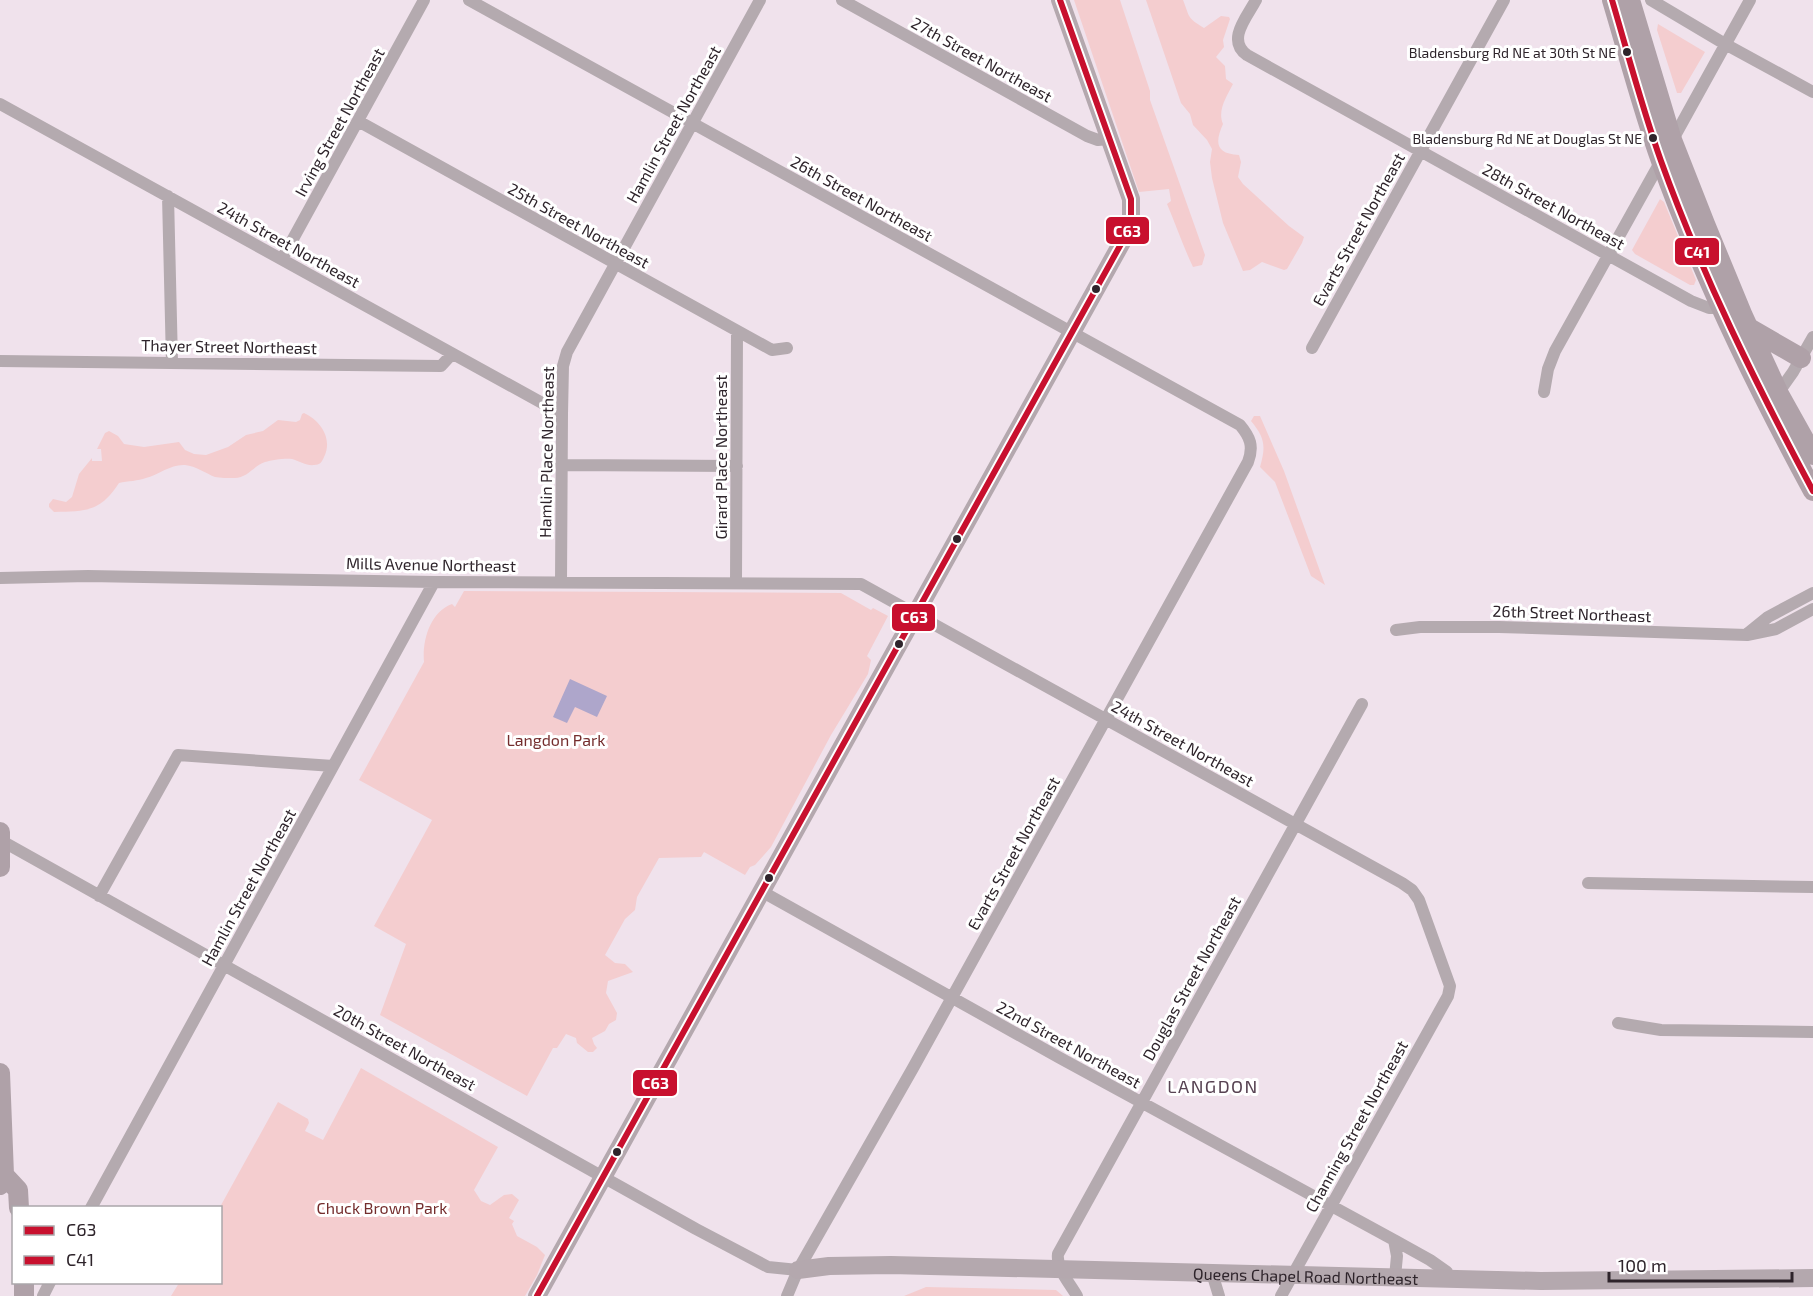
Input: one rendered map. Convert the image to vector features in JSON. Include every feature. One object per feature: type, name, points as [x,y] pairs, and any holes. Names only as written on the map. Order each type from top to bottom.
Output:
[{"type":"main road","points":[[1612,0],[1661,160],[1813,490]]},
{"type":"main road","points":[[1630,0],[1672,140],[1730,307],[1749,328],[1801,358]]},
{"type":"main road","points":[[1749,328],[1772,398],[1813,455]]},
{"type":"main road","points":[[0,837],[0,867]]},
{"type":"main road","points":[[0,1073],[1,1179],[18,1190],[19,1206]]},
{"type":"street","name":"Irving Street Northeast","points":[[282,260],[424,0]]},
{"type":"street","name":"26th Street Northeast","points":[[469,0],[1239,425]]},
{"type":"street","name":"Hamlin Street Northeast","points":[[614,264],[760,0]]},
{"type":"street","name":"27th Street Northeast","points":[[842,0],[1087,136],[1098,140],[1108,139]]},
{"type":"street","points":[[537,1296],[1126,235],[1131,220],[1131,199],[1060,0]]},
{"type":"street","name":"28th Street Northeast","points":[[1256,0],[1239,30],[1237,40],[1240,49],[1247,55],[1697,304],[1709,308],[1730,307]]},
{"type":"street","name":"Evarts Street Northeast","points":[[1312,348],[1504,0]]},
{"type":"street","points":[[1651,0],[1813,92]]},
{"type":"street","points":[[1544,392],[1548,369],[1555,351],[1750,0]]},
{"type":"street","name":"24th Street Northeast","points":[[0,104],[562,414]]},
{"type":"street","name":"25th Street Northeast","points":[[358,121],[772,350],[788,348]]},
{"type":"street","points":[[168,196],[172,362]]},
{"type":"street","name":"Hamlin Place Northeast","points":[[561,582],[563,366],[567,352],[614,264]]},
{"type":"street","name":"Girard Place Northeast","points":[[736,583],[737,331]]},
{"type":"street","points":[[1772,398],[1813,337]]},
{"type":"street","name":"Thayer Street Northeast","points":[[0,361],[441,366],[452,354]]},
{"type":"street","name":"Evarts Street Northeast","points":[[787,1296],[798,1270],[952,998],[1250,458],[1252,445],[1250,439],[1239,425]]},
{"type":"street","points":[[561,465],[736,466]]},
{"type":"street","name":"Mills Avenue Northeast","points":[[0,578],[88,576],[434,582],[861,584]]},
{"type":"street","name":"Hamlin Street Northeast","points":[[92,1206],[434,582]]},
{"type":"street","name":"24th Street Northeast","points":[[861,584],[1412,890],[1419,900],[1445,970]]},
{"type":"street","points":[[1746,635],[1768,617],[1813,593]]},
{"type":"street","name":"26th Street Northeast","points":[[1396,630],[1420,627],[1498,627],[1746,635],[1776,629],[1813,609]]},
{"type":"street","name":"Douglas Street Northeast","points":[[1061,1270],[1058,1254],[1362,704]]},
{"type":"street","points":[[99,896],[178,755],[333,766]]},
{"type":"street","name":"20th Street Northeast","points":[[0,837],[223,966],[696,1229],[768,1267],[798,1270]]},
{"type":"street","points":[[1588,883],[1813,887]]},
{"type":"street","name":"22nd Street Northeast","points":[[761,891],[1329,1207],[1394,1240],[1447,1272]]},
{"type":"street","name":"Channing Street Northeast","points":[[1281,1296],[1448,996],[1450,986],[1445,970]]},
{"type":"street","points":[[1618,1023],[1662,1030],[1813,1032]]},
{"type":"street","points":[[1394,1240],[1395,1277]]},
{"type":"street","name":"Queens Chapel Road Northeast","points":[[798,1270],[829,1266],[881,1266],[1541,1281],[1813,1278]]},
{"type":"street","points":[[1061,1270],[1077,1296]]},
{"type":"street","points":[[1212,1273],[1219,1296]]},
{"type":"green space","points":[[1074,0],[1120,0],[1150,91],[1150,100],[1205,255],[1202,265],[1193,267],[1189,259],[1167,204],[1171,201],[1169,189],[1139,192]]},
{"type":"green space","points":[[1146,0],[1183,0],[1189,16],[1204,28],[1221,16],[1229,17],[1223,40],[1224,47],[1216,57],[1225,66],[1226,79],[1233,84],[1222,108],[1223,124],[1218,141],[1219,146],[1225,152],[1239,155],[1241,162],[1238,177],[1243,184],[1304,237],[1287,269],[1262,262],[1250,270],[1243,271],[1223,223],[1212,178],[1210,162],[1212,149],[1193,125],[1190,114],[1181,103]]},
{"type":"green space","points":[[1658,24],[1705,52],[1681,93],[1677,93],[1657,30]]},
{"type":"green space","points":[[1660,199],[1664,202],[1696,280],[1694,285],[1690,285],[1635,254],[1632,250]]},
{"type":"green space","points":[[304,413],[316,421],[326,437],[326,450],[318,464],[309,465],[292,459],[275,460],[265,462],[238,478],[215,477],[193,467],[180,465],[143,479],[119,483],[105,500],[92,508],[54,512],[49,507],[53,499],[66,502],[72,497],[79,474],[92,458],[92,461],[102,461],[101,449],[97,449],[105,433],[109,431],[118,436],[124,444],[144,447],[179,442],[185,450],[194,454],[206,455],[228,447],[246,435],[263,431],[278,420],[296,422]]},
{"type":"green space","points":[[1254,416],[1260,416],[1284,471],[1325,585],[1311,576],[1275,482],[1260,467],[1263,442],[1251,421]]},
{"type":"green space","name":"Langdon Park","points":[[464,591],[841,593],[871,610],[873,608],[888,616],[867,656],[871,660],[868,674],[831,735],[771,847],[745,875],[704,852],[701,857],[659,858],[637,897],[635,910],[625,919],[605,955],[615,963],[625,964],[633,972],[608,981],[606,993],[617,1013],[616,1020],[609,1024],[605,1031],[592,1038],[597,1048],[593,1052],[588,1052],[577,1043],[576,1038],[566,1034],[557,1048],[553,1048],[527,1096],[380,1015],[406,944],[374,926],[432,820],[359,780],[424,662],[424,645],[433,620],[444,608],[452,604],[455,607]]},
{"type":"green space","name":"Chuck Brown Park","points":[[361,1068],[498,1147],[474,1190],[481,1201],[490,1205],[504,1195],[512,1194],[519,1200],[509,1218],[514,1221],[512,1224],[517,1236],[537,1247],[545,1255],[525,1296],[171,1296],[178,1284],[222,1284],[221,1206],[278,1102],[308,1119],[309,1123],[305,1131],[323,1140]]},
{"type":"green space","points":[[926,1287],[1056,1290],[1063,1296],[904,1296]]},
{"type":"shaded area","points":[[570,679],[607,696],[597,717],[575,707],[567,723],[553,717]]},
{"type":"transit line","name":"C63","points":[[537,1296],[1126,235],[1131,220],[1131,199],[1060,0]]},
{"type":"transit line","name":"C41","points":[[1612,0],[1654,141],[1694,246],[1751,370],[1813,491]]},
{"type":"place","name":"Bladensburg Rd NE at 30th St NE","points":[[1627,52]]},
{"type":"place","name":"Bladensburg Rd NE at Douglas St NE","points":[[1653,138]]},
{"type":"district","name":"LANGDON","points":[[1213,1086]]}]
